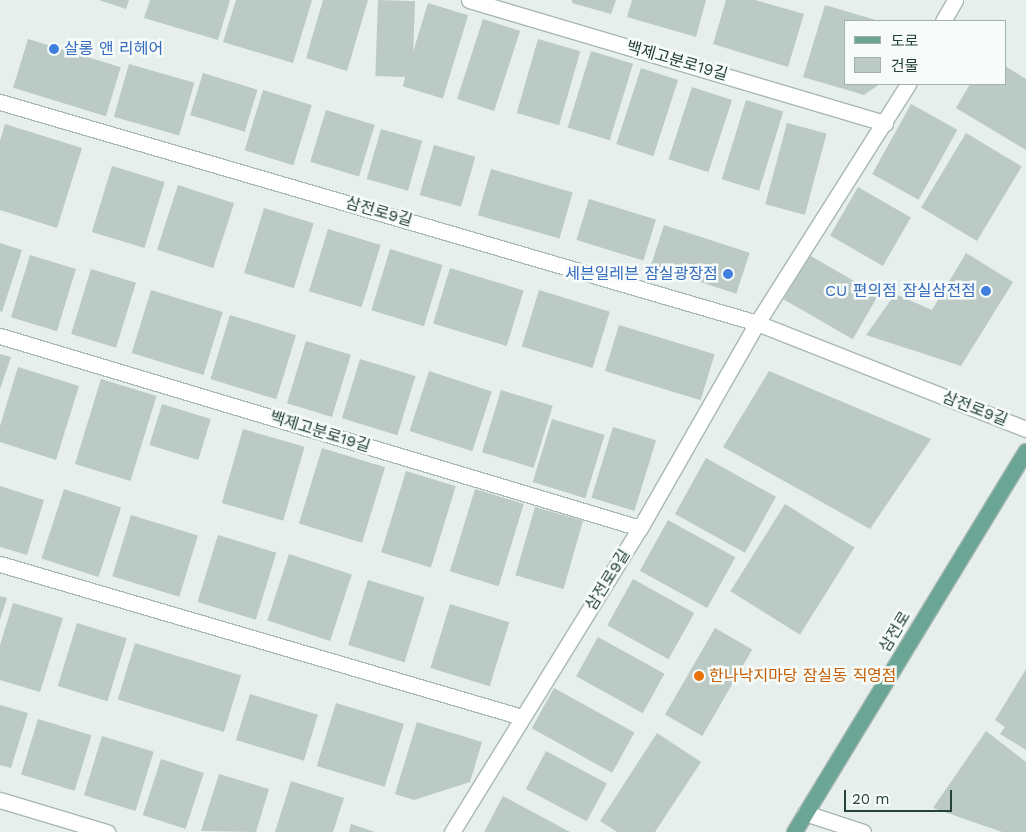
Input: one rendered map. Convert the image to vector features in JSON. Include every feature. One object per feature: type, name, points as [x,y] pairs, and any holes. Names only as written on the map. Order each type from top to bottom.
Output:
[{"type":"main road","name":"삼전로","points":[[794,832],[1026,450]]},
{"type":"street","name":"백제고분로19길","points":[[469,0],[885,123]]},
{"type":"street","points":[[944,20],[955,0]]},
{"type":"street","name":"삼전로9길","points":[[452,832],[640,528],[757,323],[907,85]]},
{"type":"street","name":"삼전로9길","points":[[0,102],[757,323],[1026,429]]},
{"type":"street","name":"백제고분로19길","points":[[0,336],[640,528]]},
{"type":"street","points":[[0,564],[522,716]]},
{"type":"street","points":[[0,800],[107,832]]},
{"type":"street","points":[[805,813],[863,832]]},
{"type":"building","points":[[99,0],[129,0],[126,9]]},
{"type":"building","points":[[150,0],[230,0],[218,40],[144,18]]},
{"type":"building","points":[[236,0],[312,0],[293,63],[223,42]]},
{"type":"building","points":[[323,0],[368,0],[347,71],[306,58]]},
{"type":"building","points":[[378,0],[415,1],[412,77],[375,76]]},
{"type":"building","points":[[572,0],[616,0],[611,14],[572,3]]},
{"type":"building","points":[[632,0],[706,0],[696,37],[627,17]]},
{"type":"building","points":[[726,0],[755,0],[804,14],[788,67],[713,44]]},
{"type":"building","points":[[428,3],[468,15],[443,98],[403,86]]},
{"type":"building","points":[[825,5],[876,20],[844,20],[844,85],[879,85],[864,95],[803,77]]},
{"type":"building","points":[[483,19],[520,31],[494,111],[457,99]]},
{"type":"building","points":[[28,39],[121,67],[106,116],[13,88]]},
{"type":"building","points":[[538,39],[580,51],[559,125],[517,113]]},
{"type":"building","points":[[591,51],[633,64],[610,140],[568,128]]},
{"type":"building","points":[[129,64],[194,83],[179,136],[114,117]]},
{"type":"building","points":[[1006,67],[1026,79],[1026,150],[956,108],[969,85],[1006,85]]},
{"type":"building","points":[[641,68],[678,80],[653,156],[616,144]]},
{"type":"building","points":[[203,73],[258,90],[245,132],[190,115]]},
{"type":"building","points":[[692,87],[732,100],[708,172],[669,159]]},
{"type":"building","points":[[263,90],[312,105],[293,165],[245,150]]},
{"type":"building","points":[[746,100],[783,111],[759,191],[722,179]]},
{"type":"building","points":[[911,104],[957,130],[919,200],[872,174]]},
{"type":"building","points":[[326,110],[375,125],[359,177],[310,162]]},
{"type":"building","points":[[787,123],[827,134],[805,215],[765,204]]},
{"type":"building","points":[[5,124],[82,148],[57,228],[0,210],[0,141]]},
{"type":"building","points":[[381,129],[422,141],[408,191],[367,179]]},
{"type":"building","points":[[966,133],[1022,166],[977,241],[921,208]]},
{"type":"building","points":[[434,145],[475,157],[461,207],[420,195]]},
{"type":"building","points":[[112,166],[165,182],[144,248],[92,232]]},
{"type":"building","points":[[491,169],[573,192],[559,239],[478,215]]},
{"type":"building","points":[[178,185],[234,203],[213,268],[157,250]]},
{"type":"building","points":[[858,187],[911,218],[883,266],[830,235]]},
{"type":"building","points":[[589,199],[656,219],[643,261],[576,240]]},
{"type":"building","points":[[264,208],[314,223],[294,288],[244,273]]},
{"type":"building","points":[[664,225],[750,253],[736,294],[651,266]]},
{"type":"building","points":[[328,229],[381,245],[362,307],[309,291]]},
{"type":"building","points":[[0,243],[22,250],[2,312],[0,311]]},
{"type":"building","points":[[390,249],[443,265],[424,326],[371,310]]},
{"type":"building","points":[[966,253],[1013,282],[961,366],[866,335],[895,294],[932,310]]},
{"type":"building","points":[[30,255],[76,269],[57,331],[11,317]]},
{"type":"building","points":[[809,255],[878,295],[853,339],[784,299]]},
{"type":"building","points":[[450,268],[524,291],[507,346],[433,323]]},
{"type":"building","points":[[91,269],[136,283],[116,348],[71,334]]},
{"type":"building","points":[[151,290],[223,312],[203,375],[132,353]]},
{"type":"building","points":[[539,290],[610,312],[593,368],[522,346]]},
{"type":"building","points":[[230,315],[296,335],[276,399],[210,379]]},
{"type":"building","points":[[619,325],[715,354],[701,400],[605,371]]},
{"type":"building","points":[[306,341],[351,355],[332,417],[287,403]]},
{"type":"building","points":[[0,354],[11,357],[0,389]]},
{"type":"building","points":[[360,359],[415,376],[397,435],[342,418]]},
{"type":"building","points":[[18,367],[79,386],[56,460],[0,442],[0,426]]},
{"type":"building","points":[[429,371],[492,391],[472,451],[410,431]]},
{"type":"building","points":[[769,371],[931,439],[870,529],[723,447]]},
{"type":"building","points":[[101,379],[156,396],[130,481],[75,464]]},
{"type":"building","points":[[501,390],[553,406],[534,468],[482,452]]},
{"type":"building","points":[[162,404],[211,419],[198,460],[149,445]]},
{"type":"building","points":[[552,419],[605,435],[585,498],[533,482]]},
{"type":"building","points":[[613,427],[656,440],[634,511],[591,498]]},
{"type":"building","points":[[243,429],[305,447],[283,521],[222,503]]},
{"type":"building","points":[[322,448],[385,467],[362,543],[299,524]]},
{"type":"building","points":[[706,458],[776,497],[745,553],[675,514]]},
{"type":"building","points":[[406,471],[456,486],[431,567],[381,552]]},
{"type":"building","points":[[0,486],[44,500],[27,555],[0,547]]},
{"type":"building","points":[[64,489],[121,508],[99,577],[41,558]]},
{"type":"building","points":[[475,489],[524,504],[499,586],[450,571]]},
{"type":"building","points":[[785,504],[855,547],[800,635],[730,591]]},
{"type":"building","points":[[535,507],[583,521],[563,589],[515,575]]},
{"type":"building","points":[[131,515],[198,535],[179,597],[112,576]]},
{"type":"building","points":[[668,520],[735,557],[707,608],[640,571]]},
{"type":"building","points":[[218,535],[276,553],[256,620],[198,602]]},
{"type":"building","points":[[289,554],[352,574],[330,641],[267,621]]},
{"type":"building","points":[[633,579],[694,613],[669,659],[607,625]]},
{"type":"building","points":[[368,580],[424,597],[405,662],[348,645]]},
{"type":"building","points":[[0,596],[7,598],[0,620]]},
{"type":"building","points":[[13,603],[63,618],[40,692],[0,680],[0,645]]},
{"type":"building","points":[[450,604],[509,622],[490,686],[430,668]]},
{"type":"building","points":[[77,623],[127,638],[107,701],[58,686]]},
{"type":"building","points":[[715,628],[752,650],[702,736],[665,715]]},
{"type":"building","points":[[598,637],[664,674],[643,713],[576,676]]},
{"type":"building","points":[[135,643],[241,675],[224,732],[118,699]]},
{"type":"building","points":[[1026,669],[1026,750],[1000,734],[1005,727],[995,720]]},
{"type":"building","points":[[554,688],[634,733],[612,773],[532,728]]},
{"type":"building","points":[[250,694],[318,715],[304,761],[236,740]]},
{"type":"building","points":[[336,703],[404,724],[385,787],[317,766]]},
{"type":"building","points":[[0,705],[28,713],[11,768],[0,765]]},
{"type":"building","points":[[38,719],[92,735],[75,791],[21,774]]},
{"type":"building","points":[[417,722],[482,742],[470,782],[414,800],[395,794]]},
{"type":"building","points":[[986,731],[1026,762],[1026,832],[1002,832],[933,808]]},
{"type":"building","points":[[657,733],[701,762],[655,832],[617,832],[600,821]]},
{"type":"building","points":[[102,736],[154,752],[136,811],[84,795]]},
{"type":"building","points":[[546,751],[607,783],[587,821],[526,789]]},
{"type":"building","points":[[161,759],[204,773],[186,829],[143,815]]},
{"type":"building","points":[[219,774],[269,789],[256,832],[201,831]]},
{"type":"building","points":[[291,781],[344,798],[333,832],[275,832]]},
{"type":"building","points":[[503,796],[570,832],[484,832]]},
{"type":"building","points":[[351,824],[375,832],[349,832]]},
{"type":"place","name":"살롱 앤 리헤어","points":[[54,49]]},
{"type":"place","name":"세븐일레븐 잠실광장점","points":[[728,274]]},
{"type":"place","name":"CU 편의점 잠실삼전점","points":[[986,291]]},
{"type":"place","name":"한나낙지마당 잠실동 직영점","points":[[699,676]]}]
